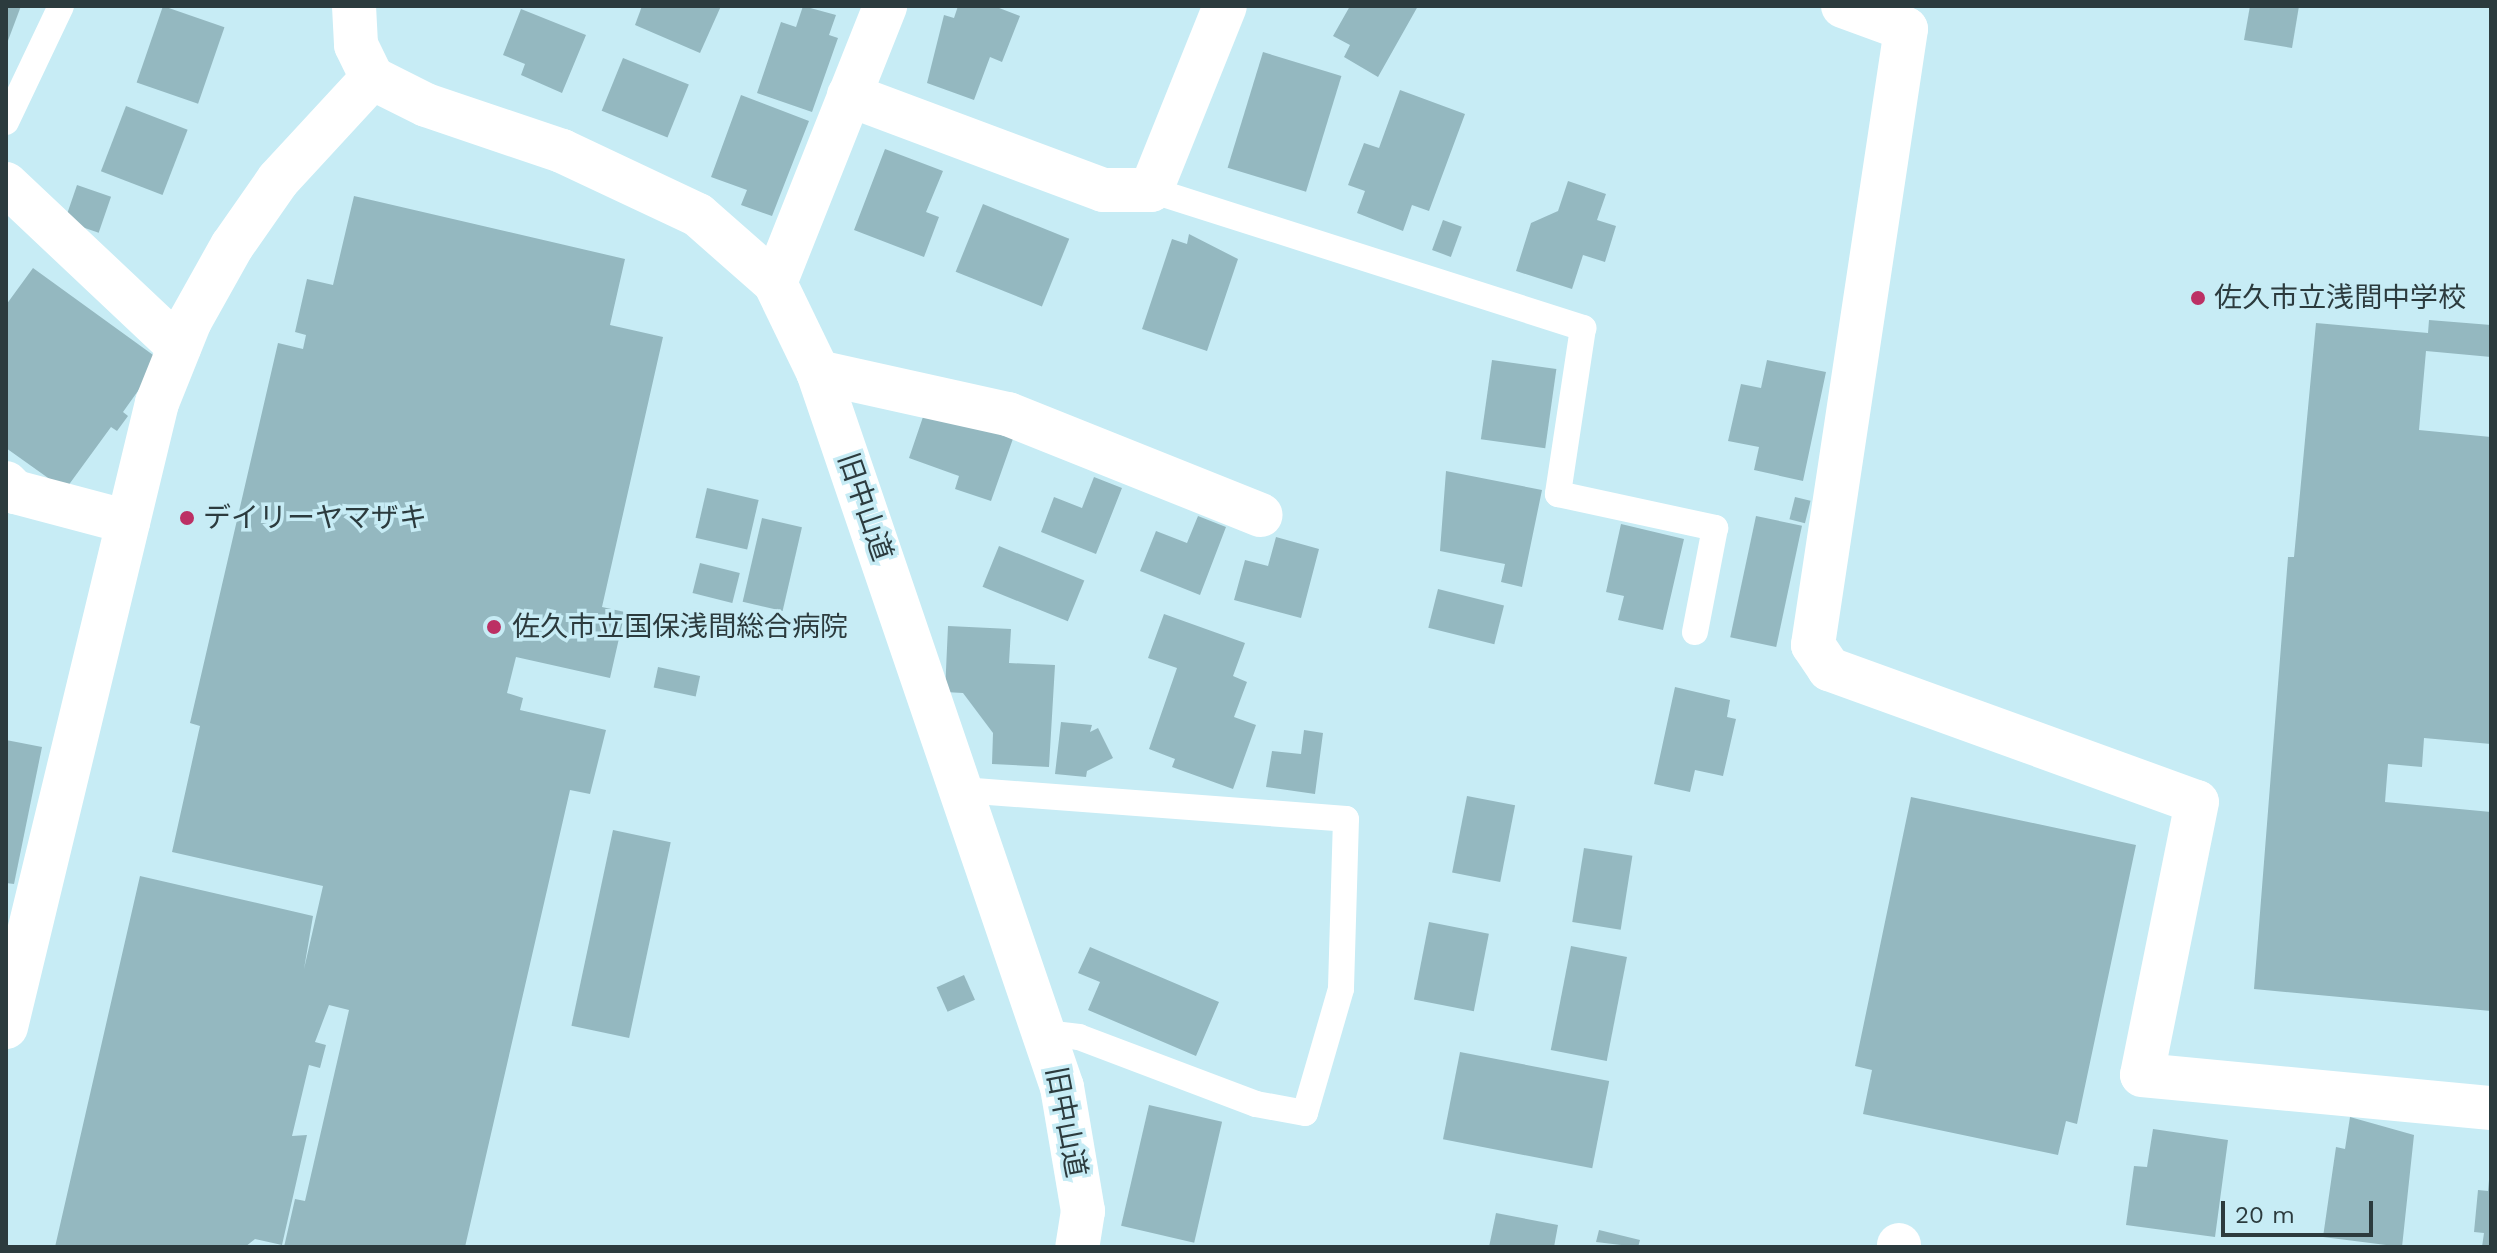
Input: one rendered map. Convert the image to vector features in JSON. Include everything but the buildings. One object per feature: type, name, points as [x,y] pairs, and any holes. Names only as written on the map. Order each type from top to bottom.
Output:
[{"type":"street","points":[[6,1027],[157,403],[179,347],[232,246],[278,180],[372,78],[356,45],[354,6]]},
{"type":"street","points":[[775,283],[885,6]]},
{"type":"street","points":[[849,95],[1103,190],[1151,190],[1225,6]]},
{"type":"street","points":[[1843,6],[1906,29],[1813,645],[1829,669],[2197,802],[2142,1075],[2491,1108]]},
{"type":"street","name":"旧中山道","points":[[372,78],[426,105],[562,151],[698,215],[775,283],[818,372],[1062,1087],[1083,1211],[1077,1247]]},
{"type":"street","points":[[6,184],[179,347]]},
{"type":"street","points":[[818,372],[1008,414],[1261,515]]},
{"type":"street","points":[[6,483],[15,492],[128,522]]},
{"type":"lane","points":[[6,122],[61,6]]},
{"type":"lane","points":[[1151,190],[1583,328],[1558,494],[1715,528],[1695,632]]},
{"type":"lane","points":[[962,790],[1346,819],[1341,989],[1305,1113],[1256,1104],[1079,1037],[1045,1033]]},
{"type":"place","name":"佐久市立浅間中学校","points":[[2198,298]]},
{"type":"place","name":"デイリーヤマザキ","points":[[187,518]]},
{"type":"place","name":"佐久市立国保浅間総合病院","points":[[494,627]]}]
